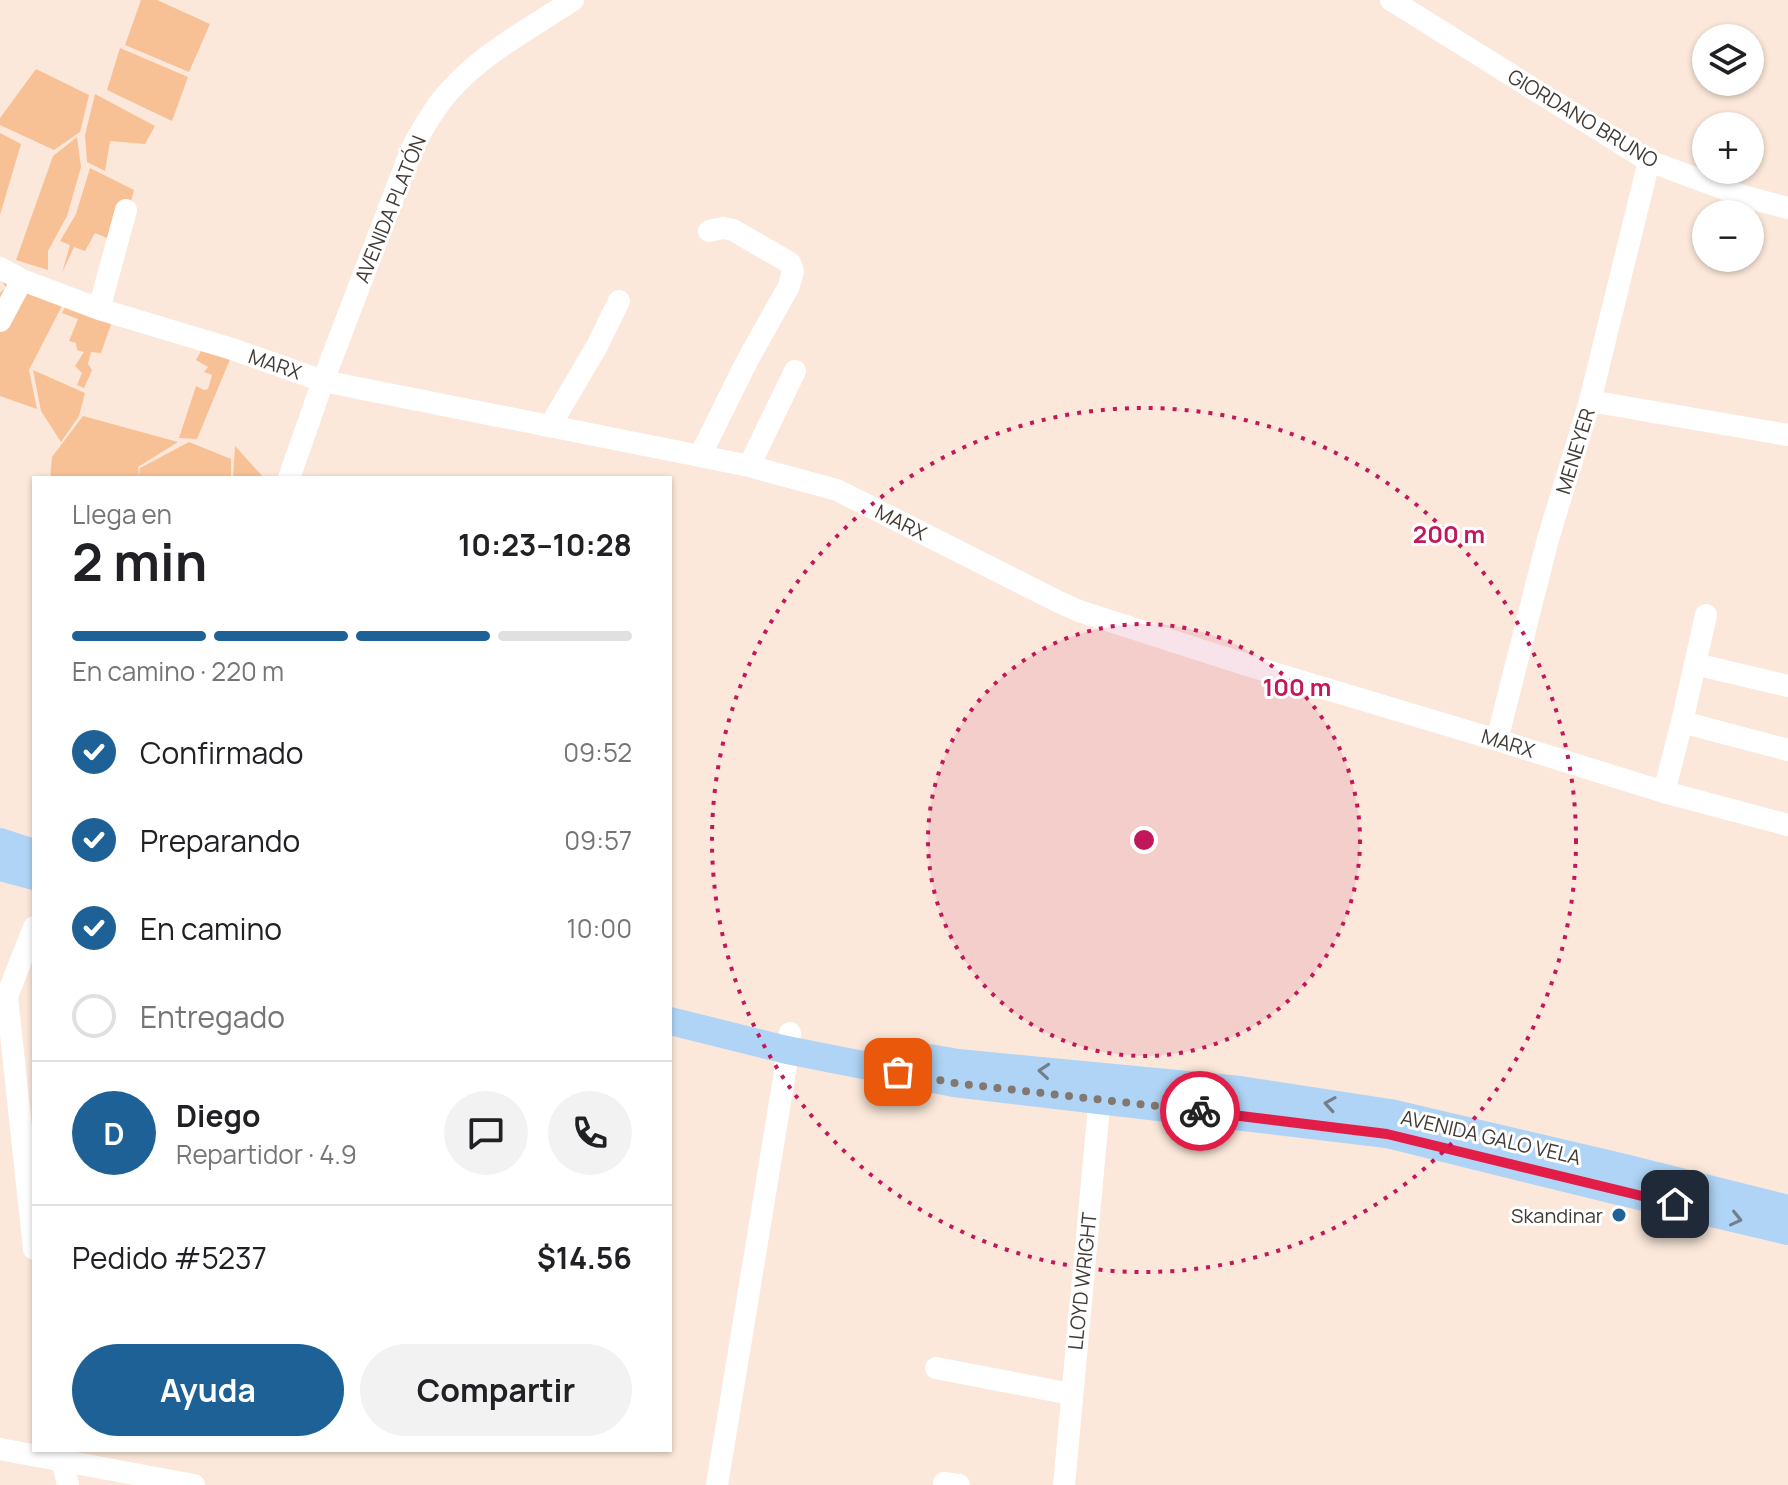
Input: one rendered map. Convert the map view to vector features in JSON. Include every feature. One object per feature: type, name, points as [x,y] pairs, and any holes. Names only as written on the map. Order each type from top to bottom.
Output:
[{"type":"main road","points":[[0,842],[32,852]]},
{"type":"main road","points":[[0,867],[32,875]]},
{"type":"main road","name":"AVENIDA GALO VELA","points":[[672,1003],[788,1042]]},
{"type":"main road","name":"AVENIDA GALO VELA","points":[[672,1021],[788,1042],[954,1083],[1240,1090],[1621,1180],[1788,1231]]},
{"type":"main road","name":"AVENIDA GALO VELA","points":[[1621,1180],[1788,1209]]},
{"type":"street","name":"AVENIDA PLATÓN","points":[[290,476],[412,148],[429,117],[454,86],[483,59],[573,0]]},
{"type":"street","name":"GIORDANO BRUNO","points":[[1395,1],[1649,161],[1746,197],[1788,208]]},
{"type":"street","name":"MENEYER","points":[[1497,740],[1548,539],[1590,401],[1649,161]]},
{"type":"street","points":[[99,309],[126,210]]},
{"type":"street","points":[[700,456],[747,361],[789,286],[793,271],[790,263],[733,230],[723,228],[709,231]]},
{"type":"street","name":"MARX","points":[[0,268],[22,280],[99,309],[232,349],[323,381],[749,466],[837,490],[1079,611],[1664,792],[1788,825]]},
{"type":"street","points":[[0,321],[22,280]]},
{"type":"street","points":[[550,426],[597,346],[619,301]]},
{"type":"street","points":[[749,466],[795,371]]},
{"type":"street","points":[[1590,401],[1788,435]]},
{"type":"street","points":[[1664,792],[1706,615]]},
{"type":"street","points":[[1695,664],[1788,686]]},
{"type":"street","points":[[1682,722],[1788,750]]},
{"type":"street","points":[[32,932],[4,1005],[32,1233]]},
{"type":"street","points":[[717,1485],[788,1042]]},
{"type":"street","name":"LLOYD WRIGHT","points":[[1064,1485],[1101,1087]]},
{"type":"street","points":[[936,1368],[1071,1394]]},
{"type":"street","points":[[0,1449],[60,1455],[194,1485]]},
{"type":"street","points":[[60,1455],[68,1485]]},
{"type":"shaded area","points":[[141,0],[157,0],[210,24],[189,72],[125,45]]},
{"type":"shaded area","points":[[120,48],[188,77],[172,121],[107,90]]},
{"type":"shaded area","points":[[36,69],[89,95],[80,132],[54,150],[0,125],[0,118]]},
{"type":"shaded area","points":[[95,94],[155,126],[145,144],[110,141],[105,171],[87,162],[85,135]]},
{"type":"shaded area","points":[[0,133],[21,144],[0,215]]},
{"type":"shaded area","points":[[77,137],[81,167],[67,216],[48,251],[48,270],[16,260],[53,156]]},
{"type":"shaded area","points":[[90,168],[134,190],[116,256],[112,240],[95,233],[85,251],[74,247],[62,273],[70,245],[60,241],[76,214]]},
{"type":"shaded area","points":[[0,277],[65,300],[29,370],[37,409],[0,396],[0,293],[6,288]]},
{"type":"shaded area","points":[[71,295],[115,313],[101,353],[91,352],[88,364],[92,370],[84,388],[77,385],[82,373],[75,366],[84,352],[77,350],[76,343],[69,341],[78,319],[62,313]]},
{"type":"shaded area","points":[[205,344],[233,352],[197,439],[179,438],[196,386],[208,389],[212,375],[204,372],[208,367],[196,360]]},
{"type":"shaded area","points":[[33,370],[85,393],[79,416],[61,442],[41,411]]},
{"type":"shaded area","points":[[83,416],[178,442],[138,467],[139,475],[140,468],[189,442],[231,459],[231,476],[50,476],[52,457]]},
{"type":"shaded area","points":[[235,446],[262,476],[233,476]]},
{"type":"way so far","points":[[898,1072],[954,1083],[1200,1111]]},
{"type":"place","name":"Skandinar","points":[[1619,1215]]},
{"type":"route","points":[[1200,1111],[1387,1134],[1675,1204]]}]
